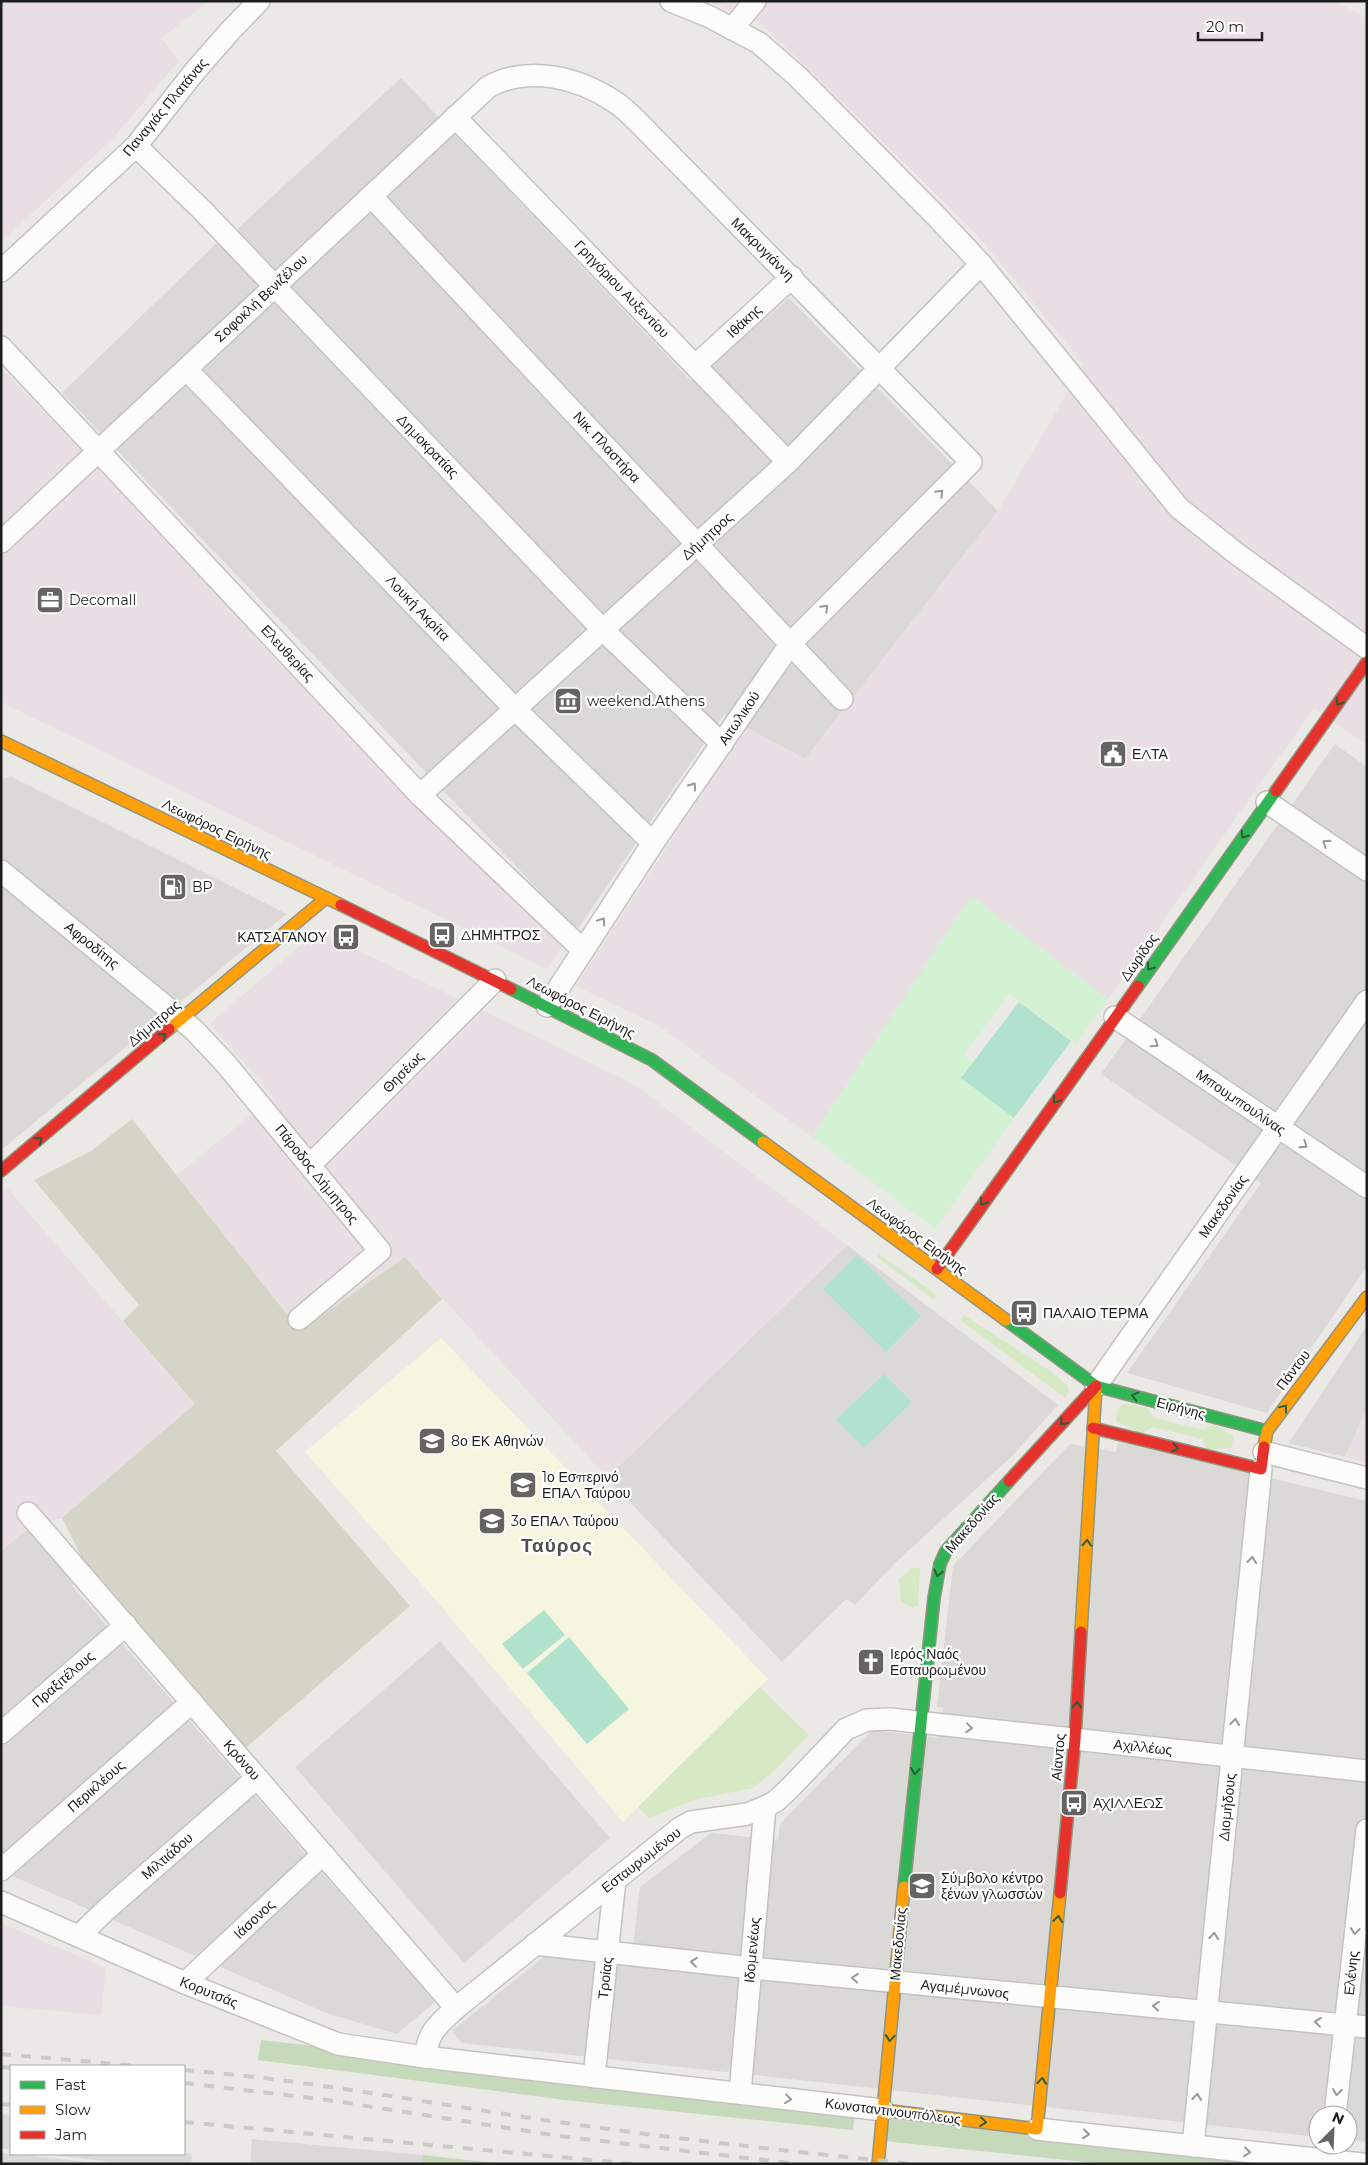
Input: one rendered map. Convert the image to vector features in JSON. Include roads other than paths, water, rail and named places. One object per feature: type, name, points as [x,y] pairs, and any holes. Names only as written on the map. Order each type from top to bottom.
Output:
[{"type":"street","name":"Παναγιάς Πλατάνας","points":[[1,271],[136,146],[230,31],[259,1]]},
{"type":"street","points":[[671,1],[732,28],[759,43],[798,78],[937,217],[981,264],[1179,508],[1237,554],[1367,648]]},
{"type":"street","points":[[732,28],[755,1]]},
{"type":"street","name":"Σοφοκλή Βενιζέλου","points":[[1,542],[488,87],[508,77],[532,74]]},
{"type":"street","name":"Μακρυγιάννη","points":[[532,74],[551,76],[581,85],[615,102],[638,122],[792,277],[971,462]]},
{"type":"street","name":"Γρηγόριου Αυξεντίου","points":[[455,117],[788,462]]},
{"type":"street","name":"Δημοκρατίας","points":[[136,146],[202,210],[603,630],[722,744]]},
{"type":"street","name":"Νικ. Πλαστήρα","points":[[371,196],[791,643],[842,700]]},
{"type":"street","name":"Δήμητρος","points":[[420,795],[788,462],[981,264]]},
{"type":"street","name":"Ιθάκης","points":[[696,365],[792,277]]},
{"type":"street","name":"Ελευθερίας","points":[[1,347],[420,795],[583,950]]},
{"type":"street","name":"Λουκή Ακρίτα","points":[[186,369],[515,709],[654,843]]},
{"type":"street","name":"Αιτωλικού","points":[[547,1006],[654,843],[791,643],[971,462]]},
{"type":"street","name":"Δωρίδος","points":[[937,1269],[1367,662]]},
{"type":"street","name":"Λεωφόρος Ειρήνης","points":[[1,741],[495,980],[637,1051],[666,1068],[1096,1386]]},
{"type":"street","points":[[1267,802],[1367,870]]},
{"type":"street","name":"Αφροδίτης","points":[[1,871],[182,1020]]},
{"type":"street","name":"Δήμητρας","points":[[1,1171],[326,898]]},
{"type":"street","name":"Θησέως","points":[[310,1164],[495,980]]},
{"type":"street","name":"Μακεδονίας","points":[[878,2164],[920,1723],[935,1585],[940,1564],[946,1551],[1096,1386],[1367,1001]]},
{"type":"street","name":"Μπουμπουλίνας","points":[[1115,1017],[1367,1187]]},
{"type":"street","name":"Πάροδος Δήμητρος","points":[[182,1020],[226,1064],[380,1251],[299,1319]]},
{"type":"street","name":"Πάντου","points":[[1262,1460],[1267,1431],[1367,1296]]},
{"type":"street","name":"Αίαντος","points":[[1038,2129],[1075,1739],[1096,1386]]},
{"type":"street","name":"Ειρήνης","points":[[1096,1386],[1267,1431]]},
{"type":"street","points":[[1094,1428],[1367,1478]]},
{"type":"street","name":"Διομήδους","points":[[1192,2146],[1262,1460]]},
{"type":"street","name":"Κρόνου","points":[[28,1513],[456,2008]]},
{"type":"street","name":"Πραξιτέλους","points":[[1,1733],[126,1625]]},
{"type":"street","name":"Περικλέους","points":[[1,1870],[192,1702]]},
{"type":"street","name":"Εσταυρωμένου","points":[[425,2057],[428,2039],[435,2028],[456,2008],[680,1828],[691,1822],[747,1814],[776,1801],[838,1736],[856,1723],[867,1720],[890,1719],[920,1723]]},
{"type":"street","name":"Αχιλλέως","points":[[920,1723],[1367,1771]]},
{"type":"street","name":"Μιλτιάδου","points":[[79,1936],[108,1908],[257,1778]]},
{"type":"street","name":"Ιδομενέως","points":[[740,2093],[765,1807]]},
{"type":"street","name":"Ελένης","points":[[1336,2105],[1367,1830]]},
{"type":"street","name":"Ιάσονος","points":[[185,1983],[323,1854]]},
{"type":"street","name":"Τροίας","points":[[594,2077],[615,1880]]},
{"type":"street","name":"Κορυτσάς","points":[[1,1902],[185,1983],[338,2044],[425,2057]]},
{"type":"street","name":"Αγαμέμνωνος","points":[[535,1944],[751,1968],[1367,2026]]},
{"type":"street","name":"Κωνσταντινουπόλεως","points":[[425,2057],[1192,2146],[1308,2152]]},
{"type":"street","name":"Κωνσταντινουπόλεως","points":[[1337,2155],[1362,2164]]},
{"type":"railway","points":[[1,2054],[128,2065]]},
{"type":"railway","points":[[1,2067],[10,2068]]},
{"type":"railway","points":[[185,2070],[324,2086],[647,2134],[914,2164]]},
{"type":"railway","points":[[185,2083],[328,2100],[559,2136],[797,2164]]},
{"type":"railway","points":[[1,2104],[10,2105]]},
{"type":"railway","points":[[185,2122],[634,2164]]},
{"type":"place","name":"Decomall","points":[[50,600]]},
{"type":"place","name":"weekend.Athens","points":[[568,701]]},
{"type":"place","name":"ΕΛΤΑ","points":[[1113,754]]},
{"type":"place","name":"BP","points":[[173,887]]},
{"type":"place","name":"ΔΗΜΗΤΡΟΣ","points":[[442,935]]},
{"type":"place","name":"ΚΑΤΣΑΓΑΝΟΥ","points":[[346,937]]},
{"type":"place","name":"ΠΑΛΑΙΟ ΤΕΡΜΑ","points":[[1024,1313]]},
{"type":"place","name":"8ο ΕΚ Αθηνών","points":[[432,1441]]},
{"type":"place","name":"1ο Εσπερινό ΕΠΑΛ Ταύρου","points":[[523,1485]]},
{"type":"place","name":"3ο ΕΠΑΛ Ταύρου","points":[[492,1521]]},
{"type":"place","name":"Ιερός Ναός Εσταυρωμένου","points":[[871,1662]]},
{"type":"place","name":"ΑΧΙΛΛΕΩΣ","points":[[1074,1803]]},
{"type":"place","name":"Σύμβολο κέντρο ξένων γλωσσών","points":[[922,1886]]},
{"type":"district","name":"Ταύρος","points":[[557,1545]]}]
